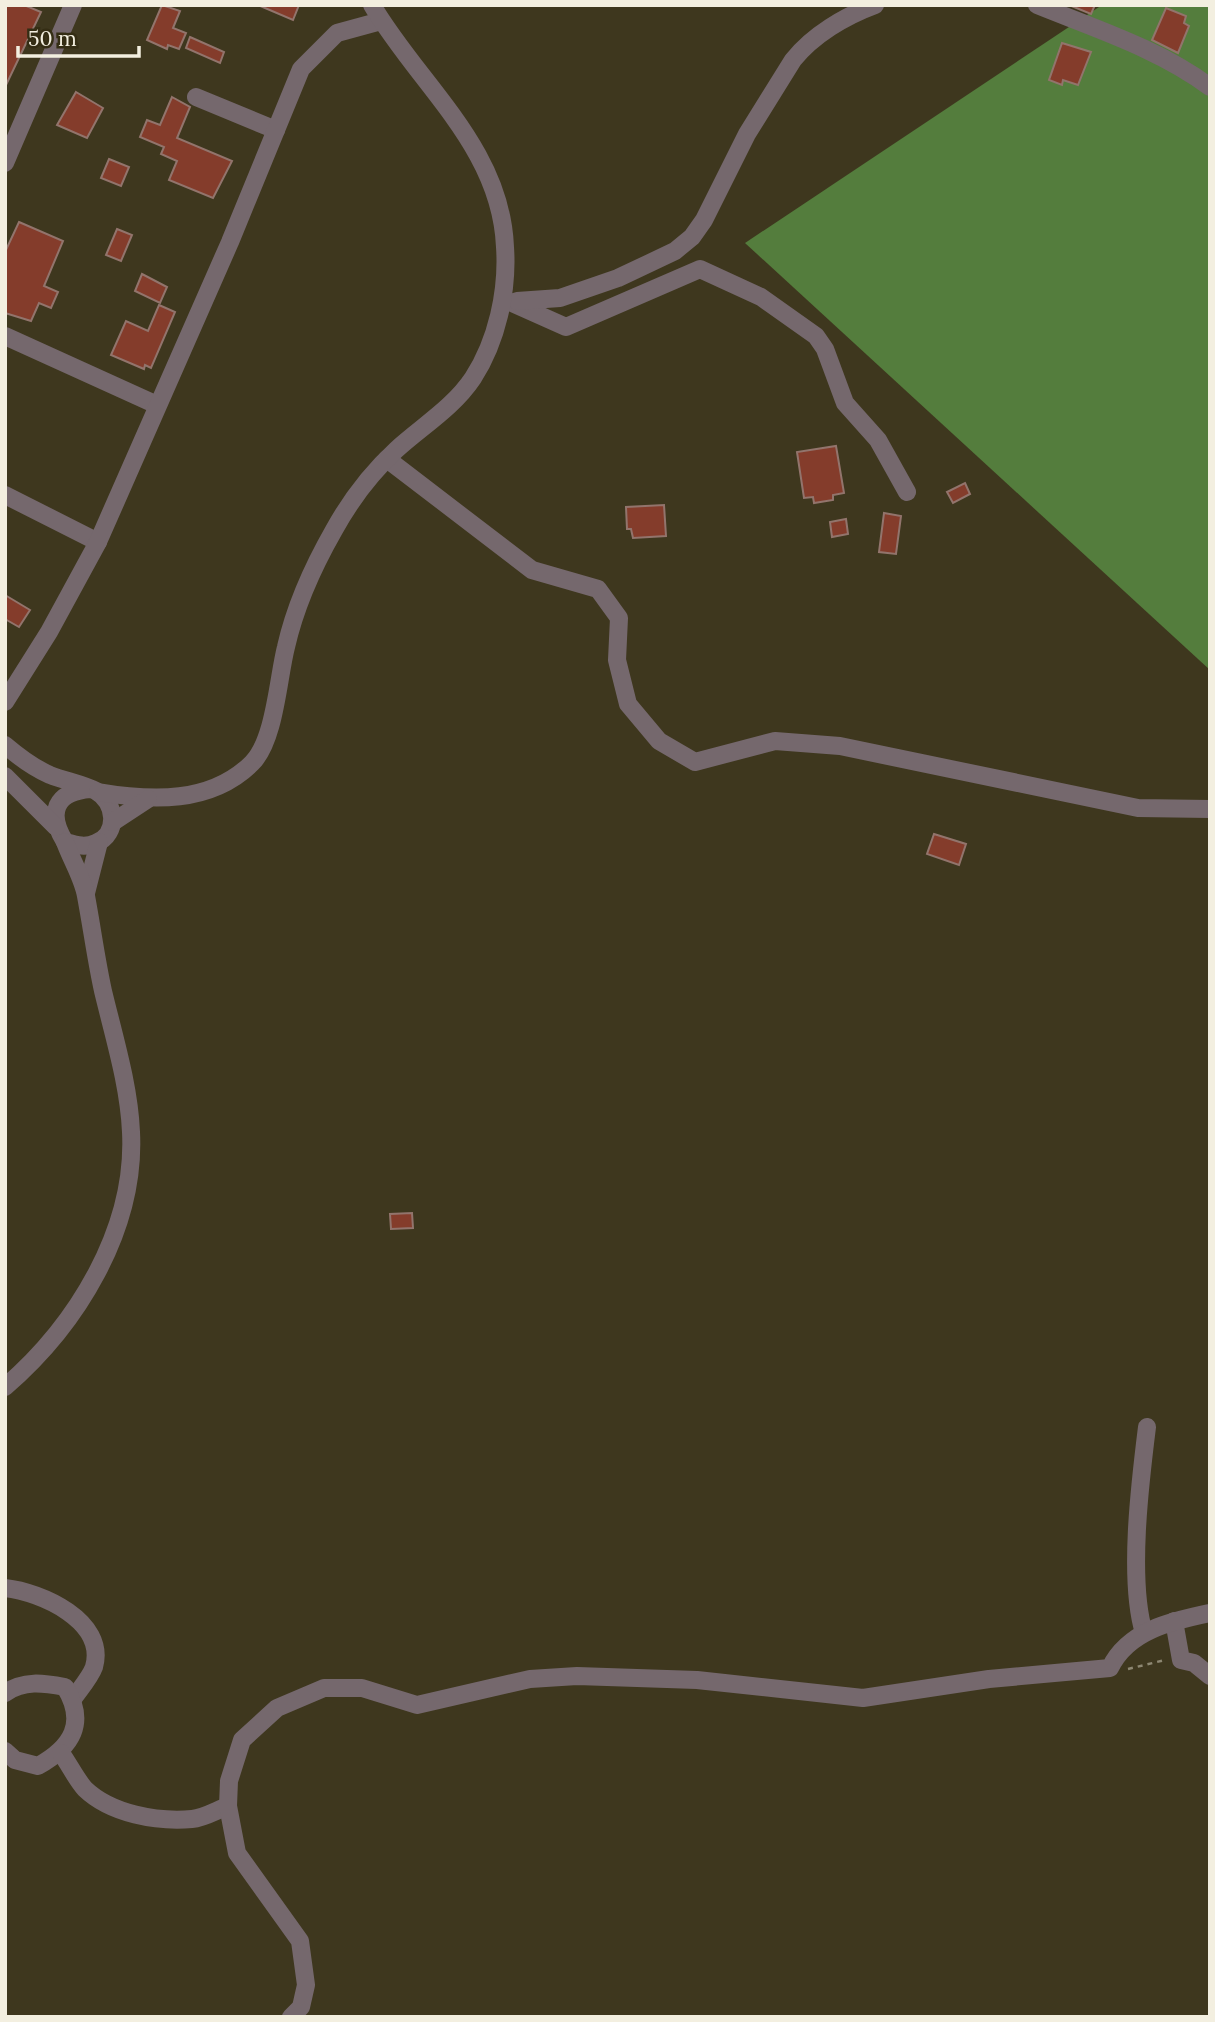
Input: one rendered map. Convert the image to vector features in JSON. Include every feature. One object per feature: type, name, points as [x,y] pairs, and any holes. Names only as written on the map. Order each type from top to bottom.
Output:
[{"type":"street","points":[[5,163],[74,5]]},
{"type":"street","points":[[5,1387],[47,1346],[86,1291],[108,1250],[128,1182],[131,1159],[129,1107],[92,943],[86,894],[55,817],[60,801],[73,790],[148,799],[188,795],[222,786],[255,760],[269,727],[286,645],[325,545],[344,512],[387,459],[442,411],[472,380],[487,353],[503,299],[505,247],[500,207],[492,183],[476,150],[453,114],[381,21],[372,5]]},
{"type":"street","points":[[503,299],[541,302],[560,298],[618,278],[675,251],[692,237],[704,220],[747,134],[802,49],[837,24],[875,5]]},
{"type":"street","points":[[1037,5],[1142,48],[1192,73],[1210,87]]},
{"type":"street","points":[[5,702],[98,542],[301,69],[337,33],[381,21]]},
{"type":"street","points":[[197,97],[276,130]]},
{"type":"street","points":[[503,299],[566,327],[700,270],[720,277],[761,298],[816,336],[825,349],[845,403],[878,440],[907,492]]},
{"type":"street","points":[[5,336],[157,405]]},
{"type":"street","points":[[387,459],[532,570],[598,589],[619,618],[617,660],[628,704],[659,741],[695,762],[775,741],[841,746],[1138,808],[1210,809]]},
{"type":"street","points":[[5,495],[98,542]]},
{"type":"street","points":[[5,745],[47,774],[94,791],[110,805],[113,822],[108,834],[99,842],[84,847],[60,834],[5,776]]},
{"type":"street","points":[[113,822],[148,799]]},
{"type":"street","points":[[86,894],[99,842]]},
{"type":"street","points":[[1144,1633],[1137,1610],[1139,1495],[1147,1427]]},
{"type":"street","points":[[5,1588],[43,1596],[62,1605],[89,1637],[95,1654],[93,1669],[73,1699]]},
{"type":"street","points":[[291,2017],[302,2007],[306,1985],[300,1941],[237,1853],[228,1806],[229,1781],[242,1740],[277,1708],[324,1688],[362,1688],[417,1705],[530,1679],[577,1676],[697,1680],[863,1698],[989,1679],[1110,1668],[1119,1650],[1144,1633],[1174,1621],[1210,1613]]},
{"type":"street","points":[[1174,1621],[1181,1660],[1194,1662],[1210,1676]]},
{"type":"street","points":[[5,1693],[21,1684],[43,1683],[65,1687],[73,1699],[77,1722],[61,1753],[38,1766],[15,1760],[5,1751]]},
{"type":"street","points":[[61,1753],[84,1788],[101,1801],[123,1811],[156,1817],[195,1819],[228,1806]]},
{"type":"path","points":[[1110,1668],[1133,1669],[1181,1660]]},
{"type":"green space","points":[[1102,5],[1210,5],[1210,670],[745,243]]},
{"type":"building","points":[[5,5],[24,5],[41,12],[6,85]]},
{"type":"building","points":[[162,5],[180,11],[173,28],[186,33],[179,49],[168,45],[167,49],[147,40]]},
{"type":"building","points":[[258,5],[299,5],[293,20]]},
{"type":"building","points":[[1069,5],[1095,5],[1091,14]]},
{"type":"building","points":[[1166,8],[1186,16],[1184,23],[1189,26],[1178,53],[1152,40]]},
{"type":"building","points":[[190,37],[224,52],[220,63],[186,48]]},
{"type":"building","points":[[1062,43],[1091,52],[1078,85],[1063,80],[1062,85],[1049,80]]},
{"type":"building","points":[[76,92],[103,108],[87,138],[57,125]]},
{"type":"building","points":[[172,97],[190,107],[177,138],[232,161],[213,198],[169,180],[177,161],[161,154],[164,147],[140,137],[147,120],[160,125]]},
{"type":"building","points":[[109,159],[129,167],[121,186],[101,178]]},
{"type":"building","points":[[19,222],[63,241],[44,286],[58,292],[51,308],[39,303],[31,321],[5,313],[5,252]]},
{"type":"building","points":[[117,229],[132,235],[121,261],[106,255]]},
{"type":"building","points":[[142,274],[167,287],[160,303],[135,291]]},
{"type":"building","points":[[159,305],[175,312],[151,368],[145,365],[144,369],[111,355],[126,321],[148,331]]},
{"type":"building","points":[[836,446],[844,493],[833,495],[833,500],[814,503],[813,497],[804,498],[797,452]]},
{"type":"building","points":[[965,483],[970,494],[953,503],[947,492]]},
{"type":"building","points":[[664,505],[666,536],[633,538],[631,529],[627,529],[626,507]]},
{"type":"building","points":[[884,513],[901,516],[896,554],[879,552]]},
{"type":"building","points":[[846,519],[848,534],[832,537],[830,522]]},
{"type":"building","points":[[5,595],[30,610],[19,627],[5,619]]},
{"type":"building","points":[[934,834],[966,844],[959,865],[927,854]]},
{"type":"building","points":[[412,1213],[413,1228],[391,1229],[390,1214]]}]
